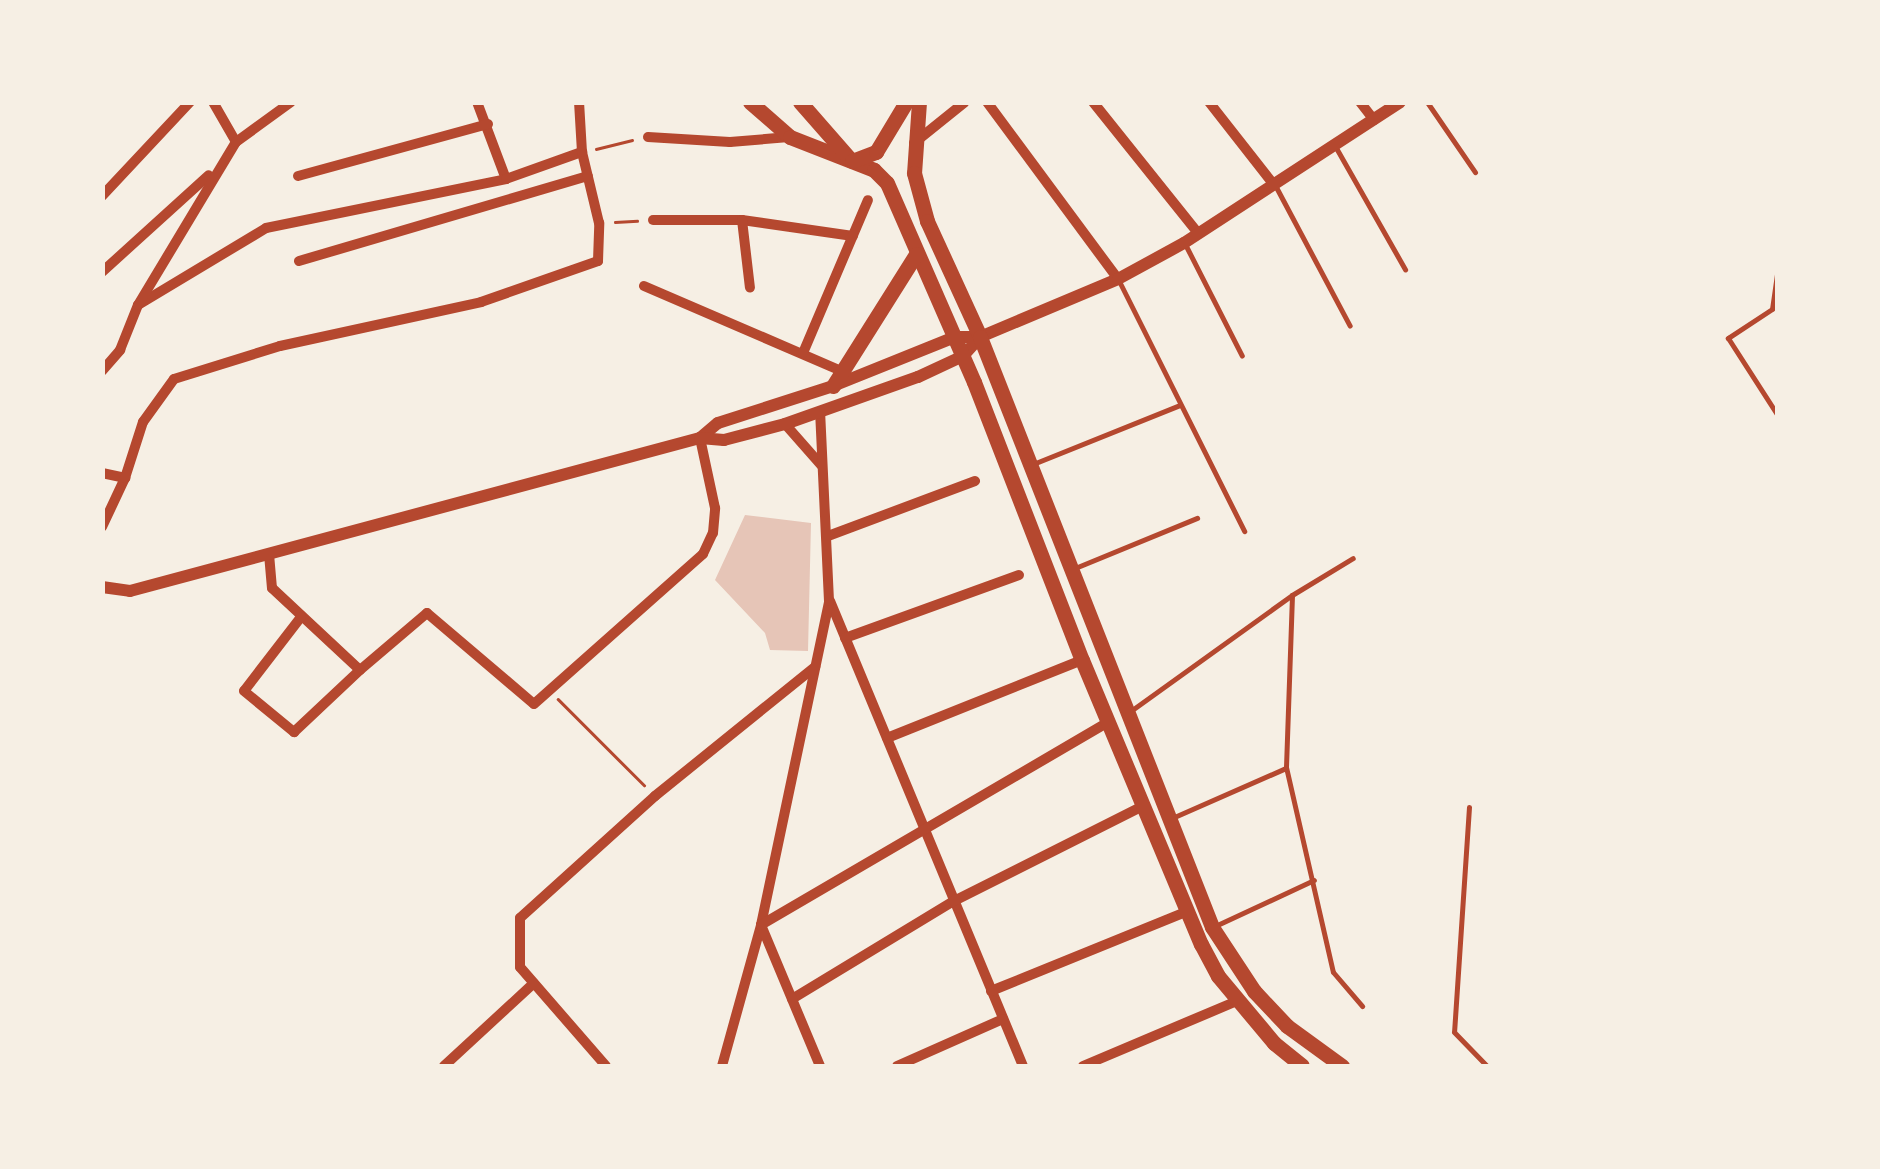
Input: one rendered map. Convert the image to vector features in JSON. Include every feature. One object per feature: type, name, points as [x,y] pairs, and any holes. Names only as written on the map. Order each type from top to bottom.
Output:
[{"type":"main road","points":[[750,102],[790,136],[874,170],[887,184],[963,356],[1082,660],[1218,976],[1274,1043],[1302,1066]]},
{"type":"main road","points":[[800,102],[852,160]]},
{"type":"main road","points":[[852,160],[876,152],[906,102]]},
{"type":"main road","points":[[919,102],[914,173],[928,221],[980,337],[1212,927],[1254,992],[1288,1026],[1342,1066]]},
{"type":"main road","points":[[833,386],[845,373],[916,254]]},
{"type":"main road","points":[[1108,722],[1129,712]]},
{"type":"street","points":[[102,196],[190,102]]},
{"type":"street","points":[[213,102],[236,142]]},
{"type":"street","points":[[102,371],[120,350],[138,305],[236,142],[291,102]]},
{"type":"street","points":[[477,102],[506,179]]},
{"type":"street","points":[[102,527],[125,478],[143,422],[174,379],[280,346],[481,302],[598,261],[599,223],[582,152],[579,102]]},
{"type":"street","points":[[914,144],[964,102]]},
{"type":"street","points":[[987,102],[1118,279]]},
{"type":"street","points":[[1093,102],[1198,233]]},
{"type":"street","points":[[1209,102],[1274,184]]},
{"type":"street","points":[[1360,102],[1374,120]]},
{"type":"street","points":[[700,438],[718,423],[833,386],[955,337],[980,337],[1118,279],[1184,243],[1400,102]]},
{"type":"street","points":[[298,176],[488,124]]},
{"type":"street","points":[[648,137],[730,142],[790,136]]},
{"type":"street","points":[[138,305],[266,228],[506,179],[582,152]]},
{"type":"street","points":[[102,272],[221,164]]},
{"type":"street","points":[[299,262],[588,176]]},
{"type":"street","points":[[803,353],[868,200]]},
{"type":"street","points":[[654,220],[742,220],[853,236]]},
{"type":"street","points":[[742,220],[750,288]]},
{"type":"street","points":[[644,286],[845,373]]},
{"type":"street","points":[[102,587],[130,591],[700,438],[724,440],[785,424],[820,414],[963,356],[980,337]]},
{"type":"street","points":[[722,1066],[762,925],[830,600],[820,414]]},
{"type":"street","points":[[785,424],[822,466]]},
{"type":"street","points":[[301,617],[244,691],[294,732],[427,612],[527,702],[539,702],[704,554],[713,533],[715,508],[700,438]]},
{"type":"street","points":[[102,473],[125,478]]},
{"type":"street","points":[[828,536],[976,481]]},
{"type":"street","points":[[269,554],[269,584],[360,670]]},
{"type":"street","points":[[845,638],[1019,575]]},
{"type":"street","points":[[830,600],[1023,1066]]},
{"type":"street","points":[[886,738],[1082,660]]},
{"type":"street","points":[[606,1066],[520,967],[520,918],[655,796],[816,666]]},
{"type":"street","points":[[762,925],[1108,722]]},
{"type":"street","points":[[792,999],[954,900],[1144,806]]},
{"type":"street","points":[[991,991],[1188,911]]},
{"type":"street","points":[[762,925],[820,1066]]},
{"type":"street","points":[[444,1066],[534,983]]},
{"type":"street","points":[[1083,1066],[1239,1000]]},
{"type":"street","points":[[897,1066],[1003,1018]]},
{"type":"lane","points":[[1426,102],[1475,172]]},
{"type":"lane","points":[[1335,146],[1405,269]]},
{"type":"lane","points":[[1274,184],[1350,326]]},
{"type":"lane","points":[[1184,243],[1242,356]]},
{"type":"lane","points":[[1778,267],[1772,309],[1728,338],[1778,416]]},
{"type":"lane","points":[[1118,279],[1244,532]]},
{"type":"lane","points":[[1030,465],[1180,405]]},
{"type":"lane","points":[[1072,569],[1196,518]]},
{"type":"lane","points":[[1129,712],[1292,595],[1353,558]]},
{"type":"lane","points":[[1292,595],[1286,767],[1334,972],[1362,1006]]},
{"type":"lane","points":[[1170,820],[1286,767]]},
{"type":"lane","points":[[1468,807],[1454,1032],[1487,1066]]},
{"type":"lane","points":[[1212,927],[1314,880]]},
{"type":"path","points":[[582,152],[648,137]]},
{"type":"path","points":[[599,223],[654,220]]},
{"type":"path","points":[[550,691],[655,796]]},
{"type":"building","points":[[745,515],[811,523],[808,651],[770,650],[765,633],[715,580]]}]
